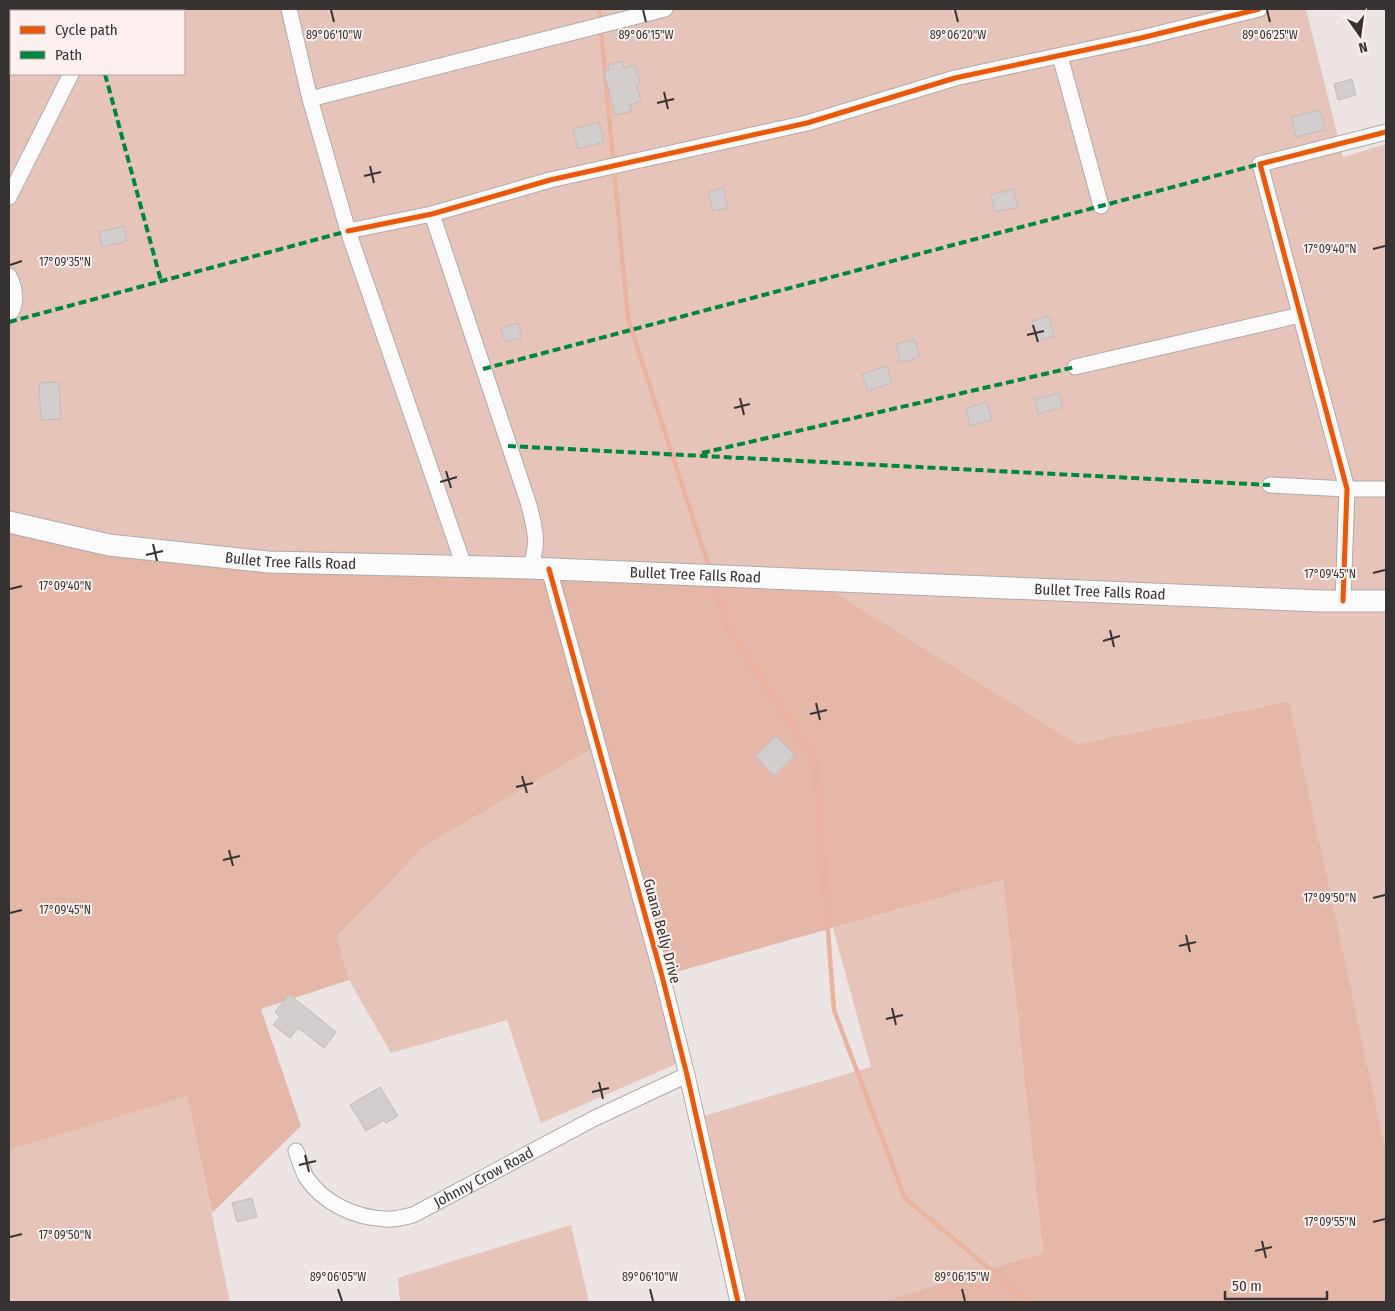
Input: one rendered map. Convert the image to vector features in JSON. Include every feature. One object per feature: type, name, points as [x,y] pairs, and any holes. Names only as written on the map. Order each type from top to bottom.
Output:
[{"type":"main road","name":"Bullet Tree Falls Road","points":[[9,522],[109,545],[268,562],[539,568],[816,581],[1343,601],[1386,601]]},
{"type":"street","points":[[289,9],[310,99],[348,231],[464,566]]},
{"type":"street","points":[[310,99],[665,9]]},
{"type":"street","points":[[348,231],[432,214],[550,180],[807,123],[955,78],[1141,38],[1259,9]]},
{"type":"street","points":[[1060,56],[1101,206]]},
{"type":"street","points":[[9,197],[70,75]]},
{"type":"street","points":[[1343,601],[1347,489],[1260,164],[1386,132]]},
{"type":"street","points":[[432,214],[529,505],[536,538],[535,554],[539,568]]},
{"type":"street","points":[[9,276],[15,296],[12,312],[9,315]]},
{"type":"street","points":[[1075,367],[1300,315]]},
{"type":"street","points":[[1270,485],[1347,489],[1386,488]]},
{"type":"street","name":"Guana Belly Drive","points":[[539,568],[662,976],[687,1075],[738,1302]]},
{"type":"street","name":"Johnny Crow Road","points":[[296,1151],[306,1176],[320,1194],[340,1208],[359,1215],[387,1219],[413,1215],[592,1119],[687,1075]]},
{"type":"shaded area","points":[[9,9],[92,10],[10,10],[10,75],[185,75],[185,10],[146,10],[1306,9],[1343,157],[1386,144],[1386,1151],[1288,701],[1078,744],[816,581],[268,562],[9,522]]},
{"type":"shaded area","points":[[9,522],[109,545],[816,581],[1078,744],[1289,701],[1386,1151],[1386,1302],[880,1302],[1043,1253],[1003,880],[662,976],[597,745],[425,846],[337,936],[349,980],[261,1009],[301,1126],[212,1213],[187,1096],[9,1150]]},
{"type":"shaded area","points":[[597,744],[683,1061],[541,1123],[507,1020],[391,1053],[349,980],[337,936],[425,846]]},
{"type":"shaded area","points":[[1003,880],[1043,1253],[880,1302],[738,1302],[696,1118],[871,1067],[833,928]]},
{"type":"shaded area","points":[[187,1095],[230,1302],[9,1302],[9,1150]]},
{"type":"shaded area","points":[[571,1225],[589,1302],[400,1302],[398,1278]]},
{"type":"building","points":[[622,61],[624,68],[635,65],[640,83],[636,84],[641,101],[630,105],[632,111],[615,115],[604,72],[609,70],[608,65]]},
{"type":"building","points":[[1352,79],[1356,95],[1338,100],[1334,84]]},
{"type":"building","points":[[1320,110],[1325,130],[1296,137],[1291,117]]},
{"type":"building","points":[[599,122],[604,142],[578,149],[573,129]]},
{"type":"building","points":[[723,188],[728,208],[713,211],[708,192]]},
{"type":"building","points":[[1013,189],[1018,207],[995,212],[991,195]]},
{"type":"building","points":[[124,226],[127,241],[102,247],[99,232]]},
{"type":"building","points":[[1049,316],[1054,336],[1037,341],[1032,321]]},
{"type":"building","points":[[518,323],[522,338],[505,342],[501,328]]},
{"type":"building","points":[[914,339],[920,357],[901,363],[896,344]]},
{"type":"building","points":[[887,366],[892,383],[868,391],[862,374]]},
{"type":"building","points":[[59,382],[61,419],[41,420],[39,383]]},
{"type":"building","points":[[1059,393],[1063,407],[1038,414],[1035,399]]},
{"type":"building","points":[[987,402],[992,420],[970,426],[966,408]]},
{"type":"building","points":[[776,736],[795,755],[774,776],[755,756]]},
{"type":"building","points":[[289,994],[336,1032],[324,1048],[298,1028],[290,1038],[273,1025],[280,1017],[275,1012]]},
{"type":"building","points":[[380,1087],[398,1116],[386,1123],[384,1120],[366,1131],[350,1105]]},
{"type":"building","points":[[252,1198],[257,1217],[237,1222],[232,1203]]},
{"type":"waterway","points":[[599,9],[628,319],[710,570]]},
{"type":"waterway","points":[[714,583],[729,629],[815,761],[834,1010],[905,1198],[1029,1302]]},
{"type":"marked path","points":[[105,75],[161,281]]},
{"type":"marked path","points":[[483,369],[1260,164]]},
{"type":"marked path","points":[[9,322],[348,231]]},
{"type":"marked path","points":[[702,453],[1075,367]]},
{"type":"marked path","points":[[508,446],[1270,485]]},
{"type":"cycle path","points":[[348,231],[432,214],[550,180],[807,123],[955,78],[1141,38],[1259,9]]},
{"type":"cycle path","points":[[1343,601],[1347,489],[1260,164],[1386,132]]},
{"type":"cycle path","points":[[549,569],[662,976],[687,1075],[738,1302]]}]
